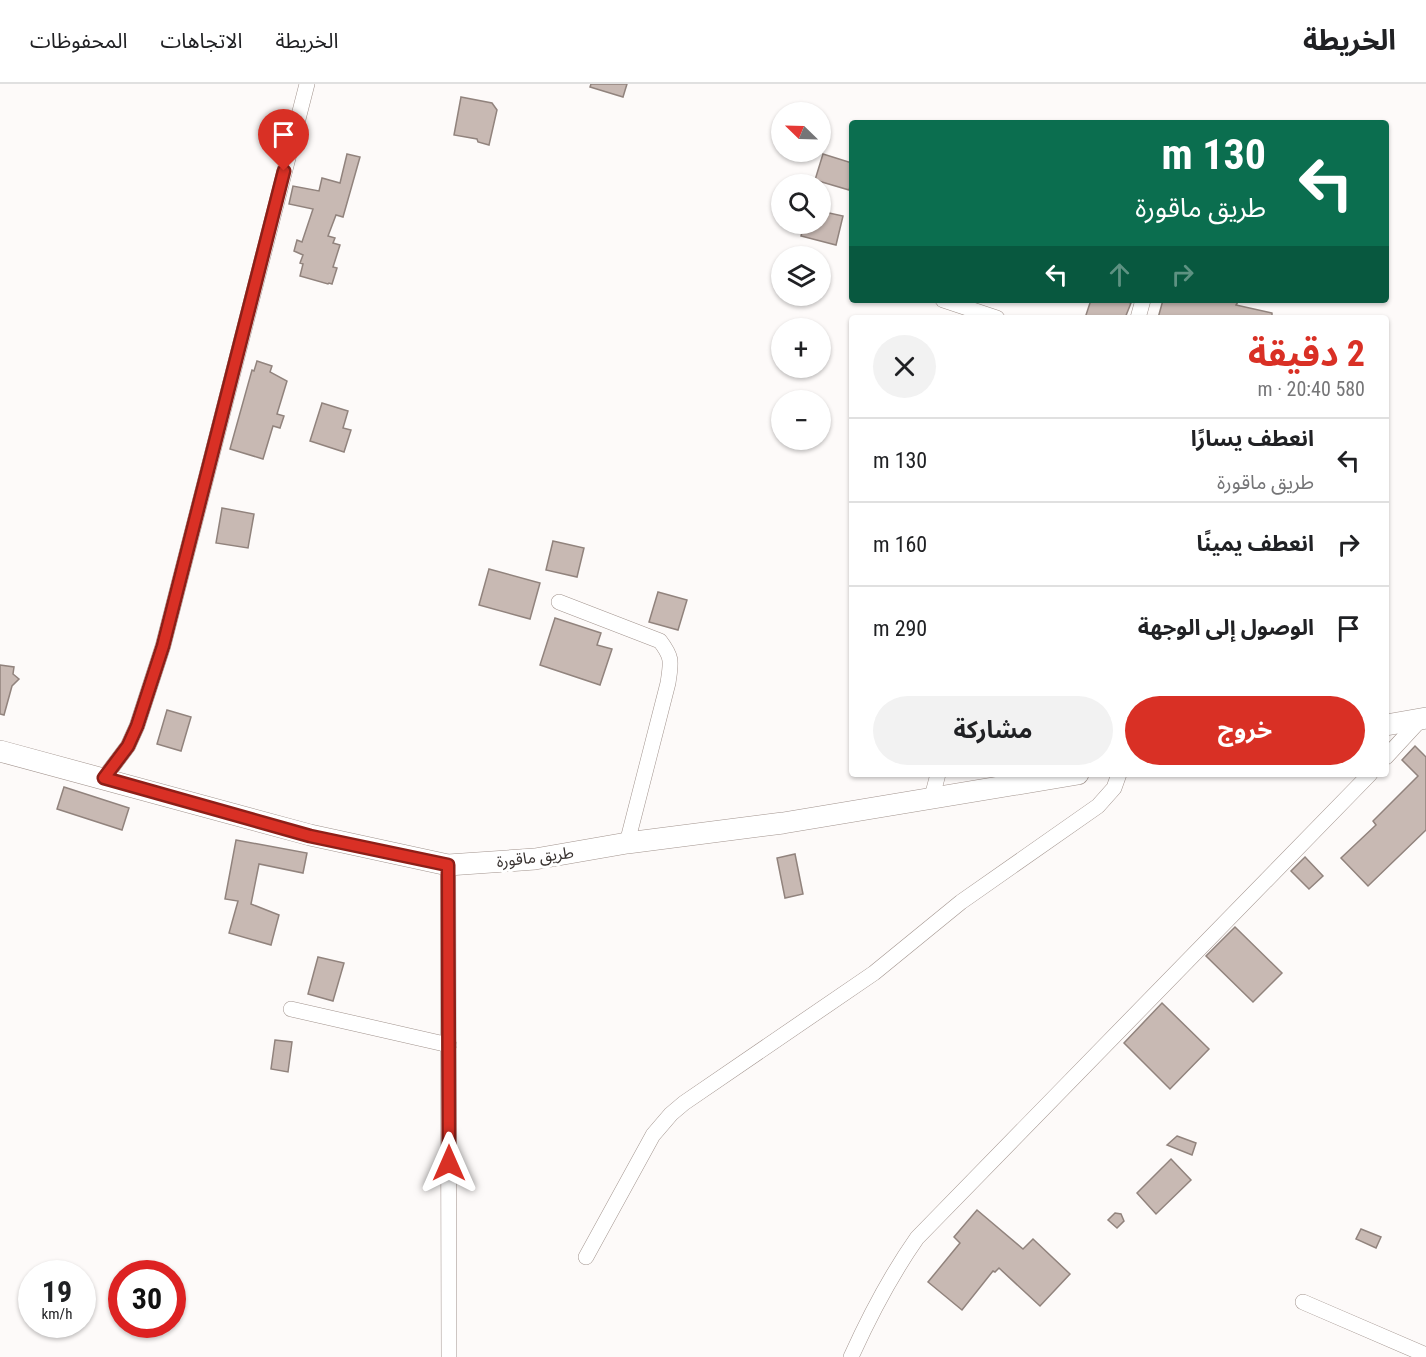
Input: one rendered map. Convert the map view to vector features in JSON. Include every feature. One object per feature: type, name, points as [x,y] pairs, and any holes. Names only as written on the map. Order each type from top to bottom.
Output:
[{"type":"street","points":[[104,778],[128,746],[137,726],[163,646],[307,84]]},
{"type":"street","points":[[952,303],[987,315]]},
{"type":"street","points":[[559,602],[660,641],[669,653],[671,666],[668,683],[627,843]]},
{"type":"street","points":[[1389,725],[1424,719]]},
{"type":"street","points":[[1389,754],[1424,719]]},
{"type":"street","name":"طريق ماقورة","points":[[0,751],[310,836],[448,865],[535,859],[627,843],[783,823],[1027,778]]},
{"type":"street","points":[[932,797],[937,777]]},
{"type":"street","points":[[586,1257],[653,1135],[670,1114],[684,1102],[874,973],[961,902],[1098,806],[1114,788],[1118,777]]},
{"type":"street","points":[[850,1357],[870,1314],[917,1238],[1367,777]]},
{"type":"street","points":[[448,865],[449,1357]]},
{"type":"street","points":[[291,1009],[449,1045]]},
{"type":"street","points":[[1303,1302],[1426,1355]]},
{"type":"building","points":[[591,84],[627,84],[623,97],[590,87]]},
{"type":"building","points":[[461,97],[492,103],[497,110],[489,145],[478,142],[477,139],[454,135]]},
{"type":"building","points":[[347,154],[360,157],[343,217],[336,215],[328,236],[335,238],[333,243],[340,245],[333,267],[337,268],[332,284],[328,284],[300,276],[303,264],[300,263],[303,255],[294,251],[297,240],[302,242],[313,209],[289,204],[293,186],[319,191],[322,178],[340,183]]},
{"type":"building","points":[[831,156],[849,162],[849,190],[831,185],[831,174],[817,174],[821,162],[831,162]]},
{"type":"building","points":[[831,213],[843,216],[836,245],[801,236],[802,234],[831,234]]},
{"type":"building","points":[[1090,303],[1131,303],[1126,315],[1086,315]]},
{"type":"building","points":[[1162,303],[1237,303],[1236,305],[1272,313],[1272,315],[1159,315]]},
{"type":"building","points":[[257,361],[272,366],[270,372],[287,381],[277,414],[284,416],[280,428],[273,426],[263,459],[230,449],[252,370],[254,371]]},
{"type":"building","points":[[322,403],[348,411],[343,428],[351,430],[344,452],[310,441]]},
{"type":"building","points":[[222,508],[254,514],[248,548],[216,543]]},
{"type":"building","points":[[553,541],[584,548],[577,577],[546,570]]},
{"type":"building","points":[[489,569],[540,583],[530,619],[479,605]]},
{"type":"building","points":[[658,592],[687,600],[678,630],[649,622]]},
{"type":"building","points":[[555,618],[601,633],[597,645],[612,649],[600,685],[540,665]]},
{"type":"building","points":[[0,665],[14,667],[13,674],[19,679],[12,686],[4,715],[0,714]]},
{"type":"building","points":[[167,710],[191,717],[181,751],[157,744]]},
{"type":"building","points":[[1415,746],[1426,757],[1426,830],[1368,886],[1341,858],[1376,825],[1373,821],[1418,776],[1402,760]]},
{"type":"building","points":[[64,787],[129,808],[122,830],[57,809]]},
{"type":"building","points":[[236,840],[307,853],[303,873],[259,864],[251,904],[279,915],[271,945],[229,933],[238,901],[225,899]]},
{"type":"building","points":[[795,854],[803,894],[785,898],[777,858]]},
{"type":"building","points":[[1305,857],[1323,876],[1309,889],[1291,871]]},
{"type":"building","points":[[1235,927],[1282,973],[1253,1002],[1206,956]]},
{"type":"building","points":[[318,957],[344,963],[333,1001],[308,994]]},
{"type":"building","points":[[1162,1003],[1209,1049],[1170,1089],[1124,1043]]},
{"type":"building","points":[[275,1040],[292,1042],[288,1072],[271,1069]]},
{"type":"building","points":[[1177,1136],[1196,1143],[1192,1155],[1167,1145]]},
{"type":"building","points":[[1171,1159],[1191,1180],[1156,1214],[1137,1193]]},
{"type":"building","points":[[977,1210],[1023,1249],[1033,1239],[1070,1274],[1040,1306],[999,1268],[993,1271],[962,1310],[928,1282],[960,1243],[954,1237]]},
{"type":"building","points":[[1115,1213],[1121,1214],[1124,1221],[1117,1228],[1108,1220]]},
{"type":"building","points":[[1361,1229],[1381,1237],[1376,1248],[1356,1239]]},
{"type":"route","points":[[284,171],[163,646],[137,726],[128,746],[104,778],[310,836],[448,865],[449,1163]]}]
